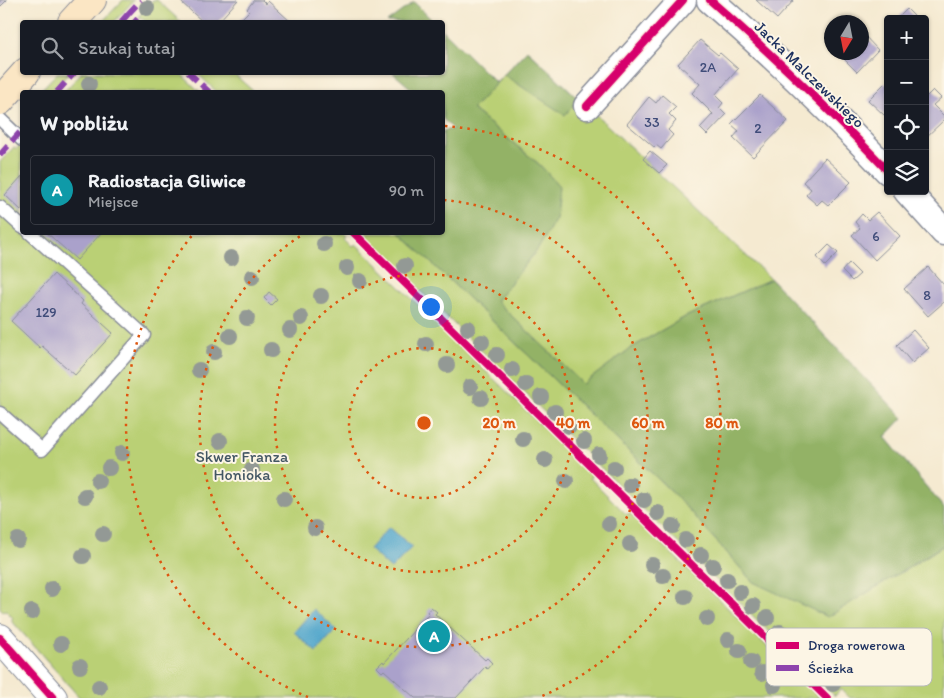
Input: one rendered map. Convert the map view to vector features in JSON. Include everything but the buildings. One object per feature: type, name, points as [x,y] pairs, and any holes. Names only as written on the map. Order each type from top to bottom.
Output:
[{"type":"main road","points":[[74,20],[92,0]]},
{"type":"main road","points":[[0,101],[23,75]]},
{"type":"street","points":[[587,106],[683,0]]},
{"type":"street","name":"Jacka Malczewskiego","points":[[710,0],[761,44],[844,124],[884,167]]},
{"type":"street","points":[[911,195],[944,232]]},
{"type":"street","points":[[0,638],[53,698]]},
{"type":"lane","points":[[0,119],[20,138]]},
{"type":"lane","points":[[0,207],[20,225]]},
{"type":"lane","points":[[0,413],[42,450],[144,335],[32,235]]},
{"type":"green space","points":[[123,0],[134,0],[116,20],[104,20]]},
{"type":"green space","points":[[153,0],[157,0],[179,20],[144,20],[139,16]]},
{"type":"green space","points":[[414,2],[432,20],[390,20]]},
{"type":"green space","points":[[445,32],[496,83],[527,50],[579,99],[565,115],[504,75],[472,109],[540,165],[559,186],[556,218],[538,249],[496,301],[583,384],[631,348],[685,317],[771,279],[903,418],[885,437],[944,508],[944,545],[828,617],[753,582],[677,497],[402,235],[445,235],[445,131],[453,129],[445,121],[445,90],[413,90],[395,75],[445,75]]},
{"type":"green space","points":[[527,50],[771,279],[685,317],[631,348],[583,385],[496,301],[538,249],[540,165],[472,109]]},
{"type":"green space","points":[[55,75],[67,75],[53,90],[41,90]]},
{"type":"green space","points":[[79,75],[182,75],[198,90],[66,90]]},
{"type":"green space","points":[[199,75],[235,75],[252,90],[215,90]]},
{"type":"green space","name":"Skwer Franza Honioka","points":[[20,145],[20,235],[346,235],[345,238],[353,246],[356,244],[592,475],[590,478],[626,514],[631,514],[766,645],[766,686],[808,686],[820,698],[80,698],[11,620],[13,618],[0,608],[0,162],[14,147],[16,149]]},
{"type":"green space","points":[[363,235],[402,235],[677,497],[753,582],[901,573],[944,545],[944,698],[850,698],[841,689],[835,696],[825,686],[932,686],[932,628],[766,629]]},
{"type":"water","points":[[389,527],[412,547],[391,569],[369,549]]},
{"type":"water","points":[[314,609],[336,630],[316,652],[294,632]]},
{"type":"marked path","points":[[128,14],[141,0]]},
{"type":"marked path","points":[[123,20],[128,14],[135,20]]},
{"type":"marked path","points":[[59,90],[72,75]]},
{"type":"marked path","points":[[191,75],[207,90]]},
{"type":"marked path","points":[[0,155],[20,132]]},
{"type":"cycle path","points":[[587,106],[683,0]]},
{"type":"cycle path","points":[[710,0],[801,83],[884,167]]},
{"type":"cycle path","points":[[356,235],[766,638]]},
{"type":"cycle path","points":[[0,638],[53,698]]},
{"type":"cycle path","points":[[815,686],[827,698]]},
{"type":"place","name":"Radiostacja Gliwice","points":[[434,636]]}]
